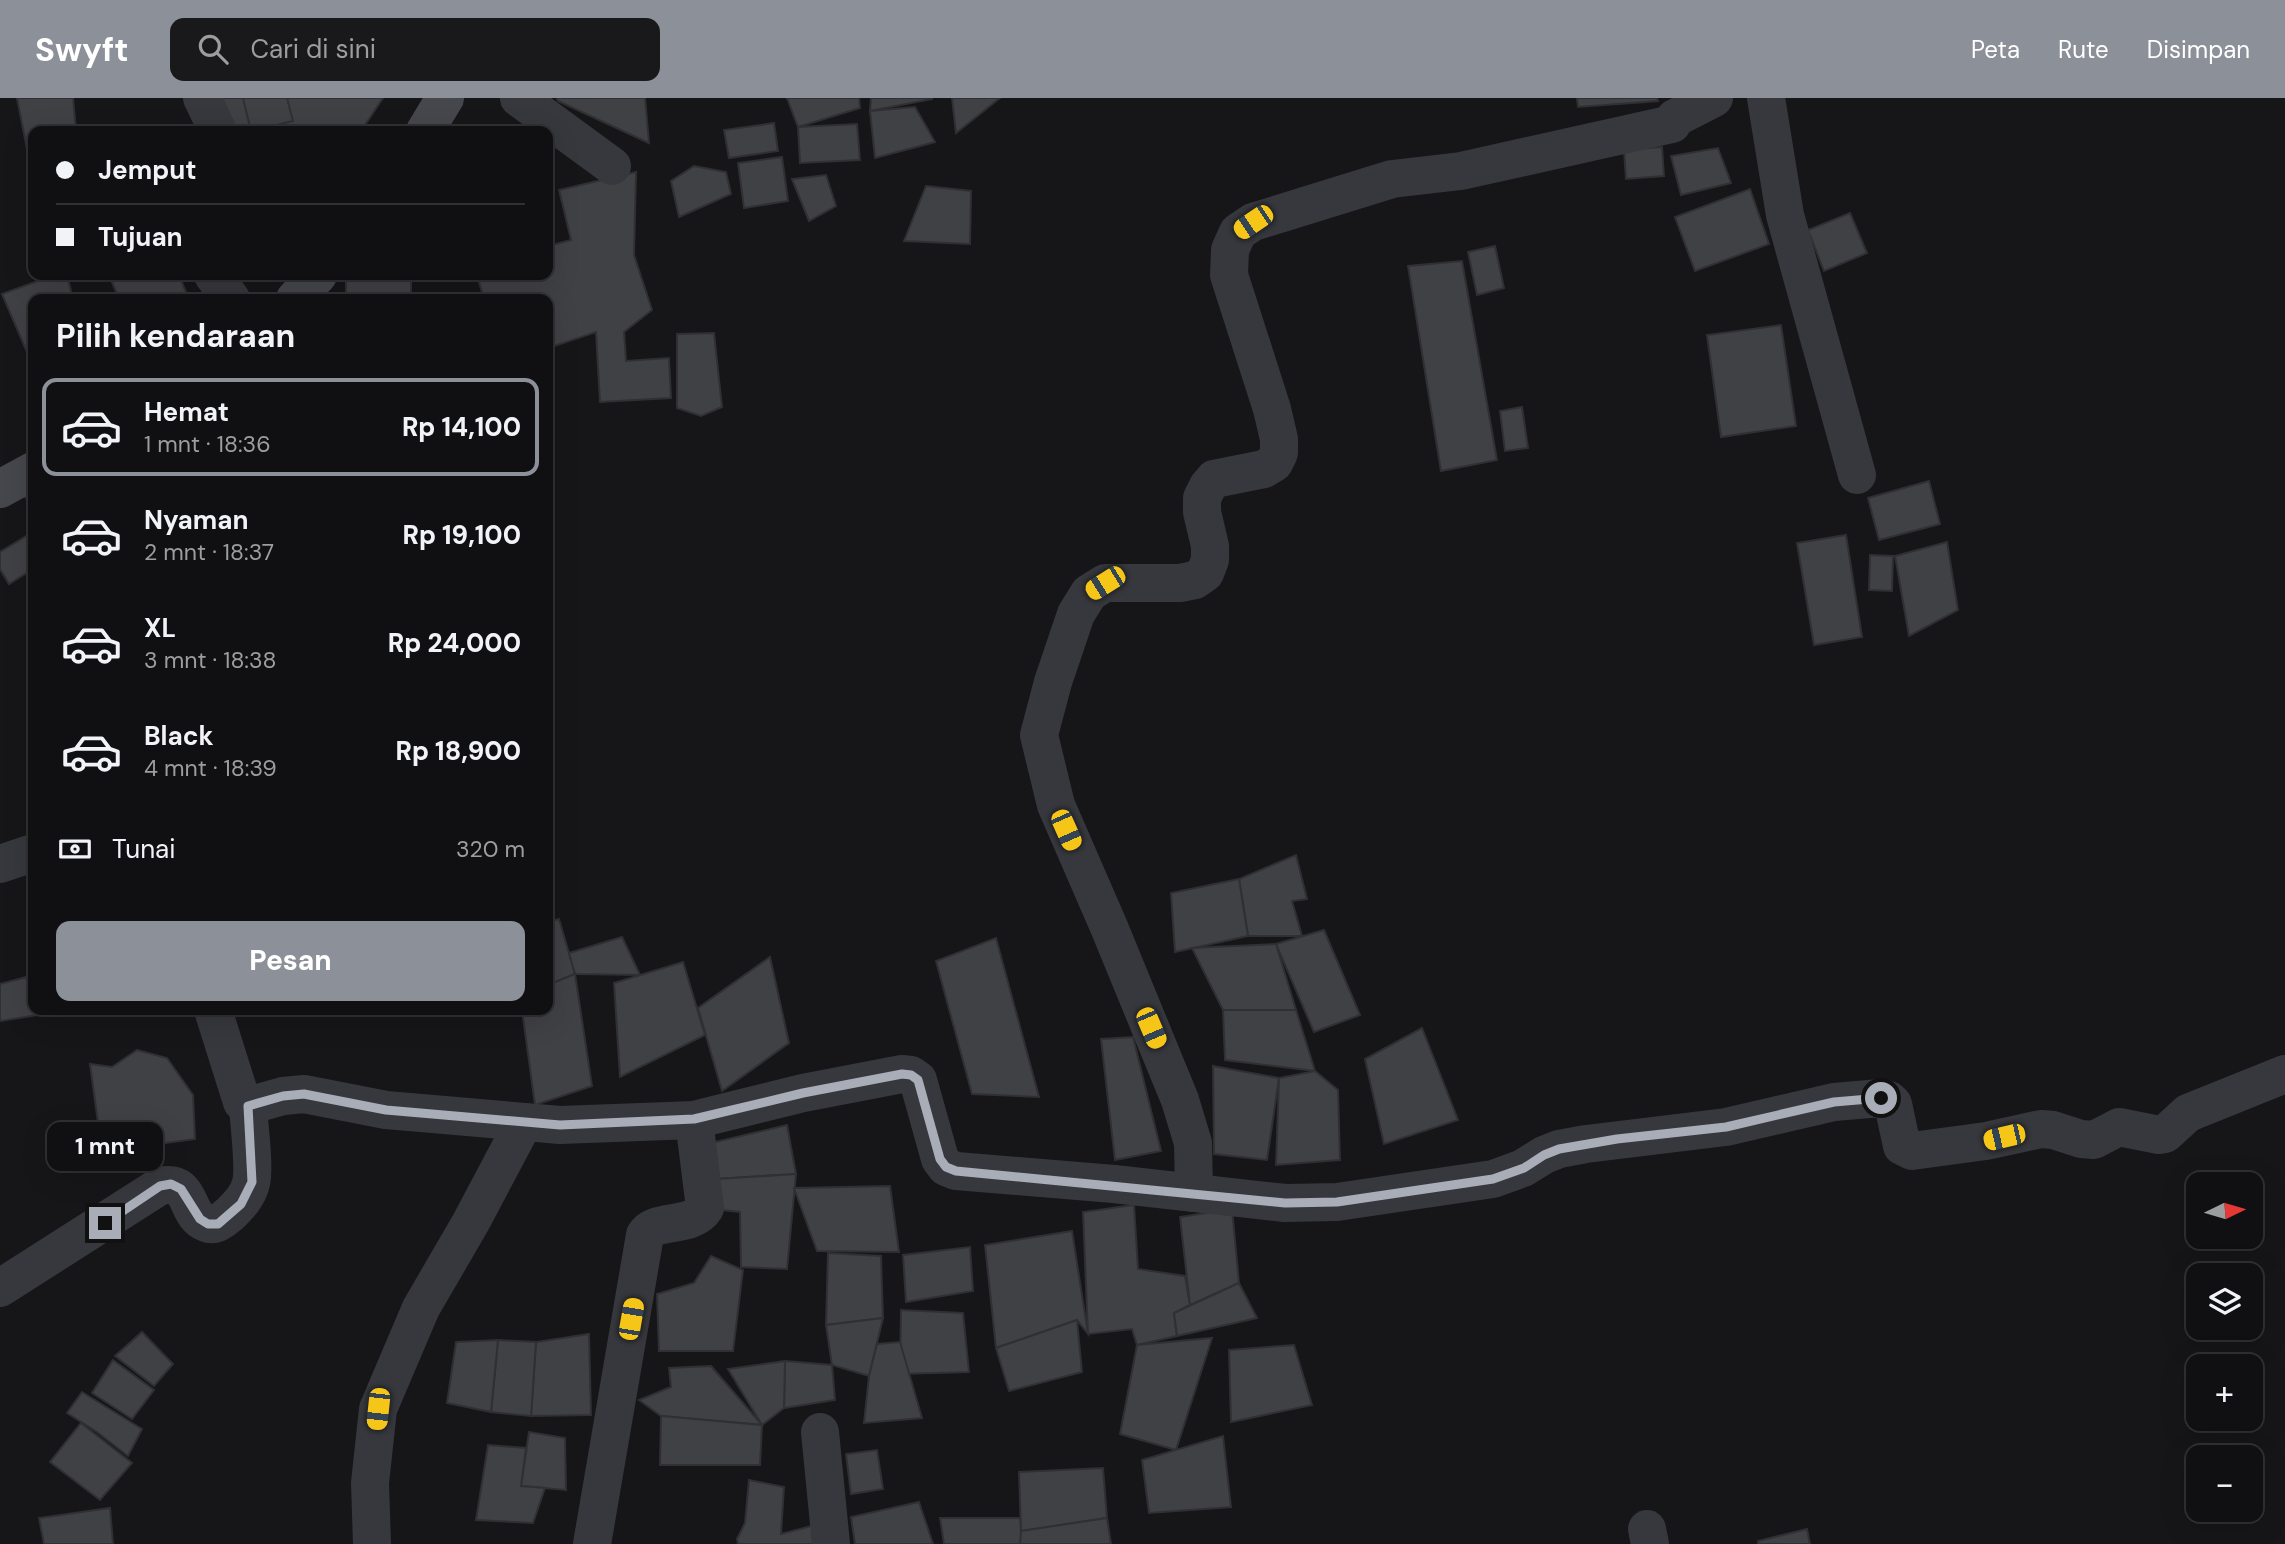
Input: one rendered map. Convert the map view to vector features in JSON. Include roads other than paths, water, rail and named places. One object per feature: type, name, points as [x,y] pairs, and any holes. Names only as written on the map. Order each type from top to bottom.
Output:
[{"type":"street","points":[[202,98],[216,126]]},
{"type":"street","points":[[428,126],[445,98]]},
{"type":"street","points":[[519,98],[612,166]]},
{"type":"street","points":[[1194,1193],[1192,1143],[1180,1100],[1056,805],[1039,735],[1052,682],[1076,614],[1089,593],[1105,583],[1180,583],[1195,580],[1205,573],[1210,559],[1210,546],[1202,512],[1202,498],[1208,486],[1214,479],[1264,469],[1274,463],[1279,453],[1279,439],[1272,409],[1229,275],[1230,250],[1238,232],[1253,222],[1392,179],[1461,171],[1672,124],[1675,118],[1714,98]]},
{"type":"street","points":[[1766,98],[1785,215],[1857,475]]},
{"type":"street","points":[[217,280],[228,294]]},
{"type":"street","points":[[300,294],[313,280]]},
{"type":"street","points":[[0,489],[28,474]]},
{"type":"street","points":[[0,864],[28,855]]},
{"type":"street","points":[[215,1015],[242,1102],[248,1106],[283,1096],[304,1094],[386,1110],[560,1125],[694,1119],[803,1093],[902,1074],[911,1075],[918,1080],[940,1159],[946,1167],[966,1172],[1285,1203],[1337,1202],[1493,1179],[1524,1168],[1559,1149],[1726,1127],[1834,1102],[1881,1098],[1893,1104],[1902,1146],[1912,1152],[1986,1142],[2041,1129],[2094,1140],[2119,1127],[2159,1135],[2188,1113],[2285,1074]]},
{"type":"street","points":[[0,1288],[160,1186],[171,1184],[181,1189],[200,1219],[208,1224],[218,1224],[241,1204],[252,1182],[248,1106]]},
{"type":"street","points":[[592,1544],[645,1236],[651,1228],[683,1222],[698,1215],[705,1208],[694,1119]]},
{"type":"street","points":[[372,1544],[370,1483],[378,1409],[421,1308],[524,1122]]},
{"type":"street","points":[[820,1432],[831,1544]]}]
